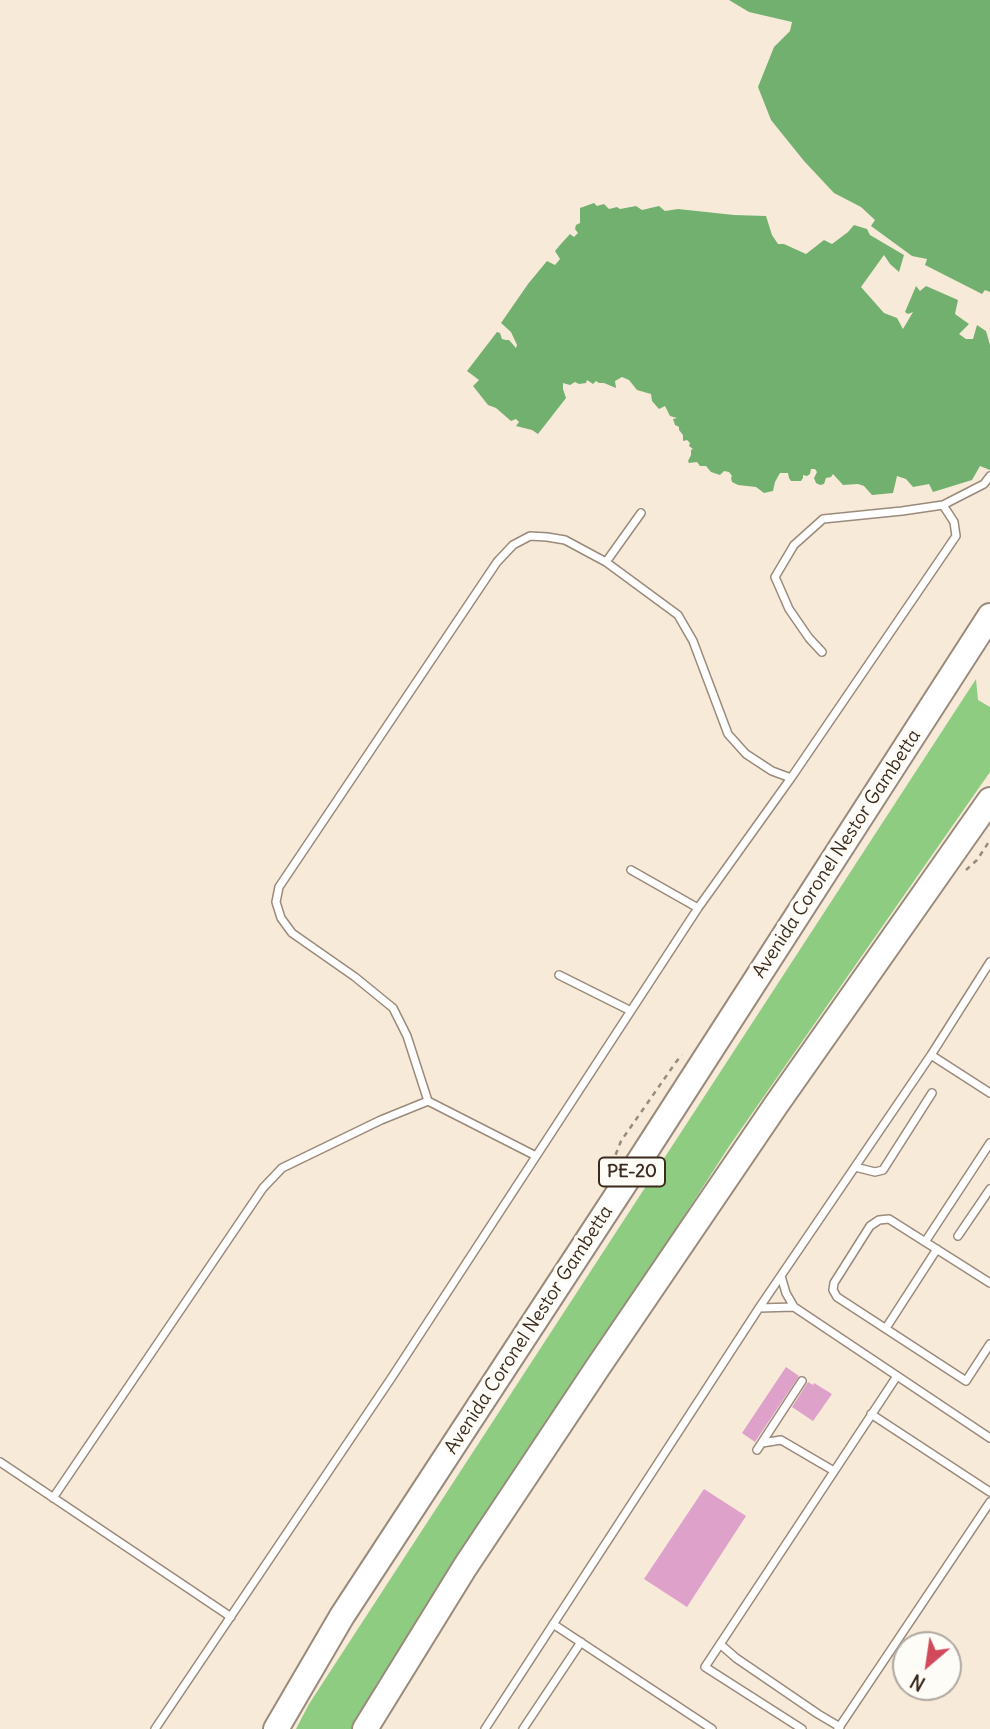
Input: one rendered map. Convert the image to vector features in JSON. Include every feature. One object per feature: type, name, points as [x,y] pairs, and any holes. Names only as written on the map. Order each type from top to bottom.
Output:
[{"type":"highway","name":"Avenida Coronel Nestor Gambetta","points":[[276,1729],[342,1616],[640,1160],[990,616]]},
{"type":"highway","points":[[365,1729],[466,1567],[598,1367],[776,1105],[990,800]]},
{"type":"lane","points":[[822,652],[789,609],[775,577],[794,545],[823,519],[943,505],[984,484],[990,475]]},
{"type":"lane","points":[[155,1729],[392,1377],[698,908],[791,778],[956,536],[954,522],[943,505]]},
{"type":"lane","points":[[606,562],[641,513]]},
{"type":"lane","points":[[536,1156],[428,1101],[407,1036],[393,1008],[355,977],[292,933],[281,918],[276,902],[279,887],[497,562],[513,545],[530,536],[565,540],[606,562],[678,615],[693,641],[728,734],[746,754],[772,771],[791,778]]},
{"type":"lane","points":[[631,870],[698,908]]},
{"type":"lane","points":[[485,1729],[759,1308],[931,1055],[990,962]]},
{"type":"lane","points":[[559,975],[631,1011]]},
{"type":"lane","points":[[931,1055],[990,1093]]},
{"type":"lane","points":[[855,1167],[875,1172],[883,1170],[932,1093]]},
{"type":"lane","points":[[53,1497],[264,1188],[282,1168],[381,1120],[428,1101]]},
{"type":"lane","points":[[925,1242],[990,1144]]},
{"type":"lane","points":[[958,1236],[990,1189]]},
{"type":"lane","points":[[990,1283],[889,1219],[878,1220],[870,1226],[834,1283],[833,1290],[837,1297],[966,1381],[990,1344]]},
{"type":"lane","points":[[886,1328],[937,1249]]},
{"type":"lane","points":[[781,1276],[794,1307],[990,1438]]},
{"type":"lane","points":[[759,1308],[794,1307]]},
{"type":"lane","points":[[802,1729],[705,1667],[897,1376]]},
{"type":"lane","points":[[802,1381],[760,1446],[781,1440],[834,1471]]},
{"type":"lane","points":[[871,1414],[990,1492]]},
{"type":"lane","points":[[777,1420],[781,1440]]},
{"type":"lane","points":[[0,1462],[230,1617]]},
{"type":"lane","points":[[720,1644],[736,1658],[839,1728],[990,1502]]},
{"type":"lane","points":[[553,1624],[712,1729]]},
{"type":"lane","points":[[523,1729],[580,1642]]},
{"type":"green space","points":[[729,0],[990,0],[990,292],[985,290],[982,294],[925,265],[927,259],[912,256],[871,226],[875,220],[861,207],[834,193],[804,161],[771,120],[758,87],[774,47],[790,31],[792,22],[749,12]]},
{"type":"green space","points":[[594,203],[597,206],[604,204],[609,209],[636,206],[642,210],[659,206],[665,211],[678,209],[766,216],[778,244],[806,254],[824,240],[832,244],[854,225],[867,229],[870,235],[904,255],[899,272],[884,255],[861,287],[884,313],[897,318],[903,329],[913,312],[905,312],[916,286],[920,291],[926,286],[958,300],[955,314],[969,324],[959,334],[966,339],[973,339],[977,325],[986,331],[990,345],[990,470],[980,466],[972,480],[933,492],[929,484],[913,487],[906,479],[897,476],[893,493],[872,495],[864,486],[843,485],[833,474],[820,485],[814,478],[817,472],[811,469],[810,474],[803,475],[801,481],[791,481],[788,473],[780,473],[773,491],[764,493],[756,487],[732,482],[729,472],[724,471],[720,475],[697,462],[689,463],[693,449],[687,440],[683,441],[683,435],[673,419],[677,418],[670,416],[665,406],[659,409],[652,401],[651,394],[637,390],[629,380],[622,377],[615,381],[616,388],[596,381],[593,384],[587,380],[586,383],[579,384],[563,383],[566,398],[538,434],[516,426],[519,422],[516,419],[511,421],[496,408],[488,405],[473,386],[479,380],[467,371],[497,332],[502,339],[509,340],[516,348],[511,332],[501,323],[547,261],[555,265],[560,259],[555,251],[560,245],[570,234],[574,237],[578,233],[575,229],[580,223],[580,208]]},
{"type":"green space","points":[[976,679],[978,700],[990,707],[990,772],[730,1145],[352,1729],[296,1729],[309,1704]]},
{"type":"building","points":[[786,1367],[799,1376],[755,1442],[742,1433]]},
{"type":"building","points":[[808,1382],[832,1394],[813,1421],[792,1407]]},
{"type":"building","points":[[704,1489],[746,1516],[687,1607],[644,1579]]}]
